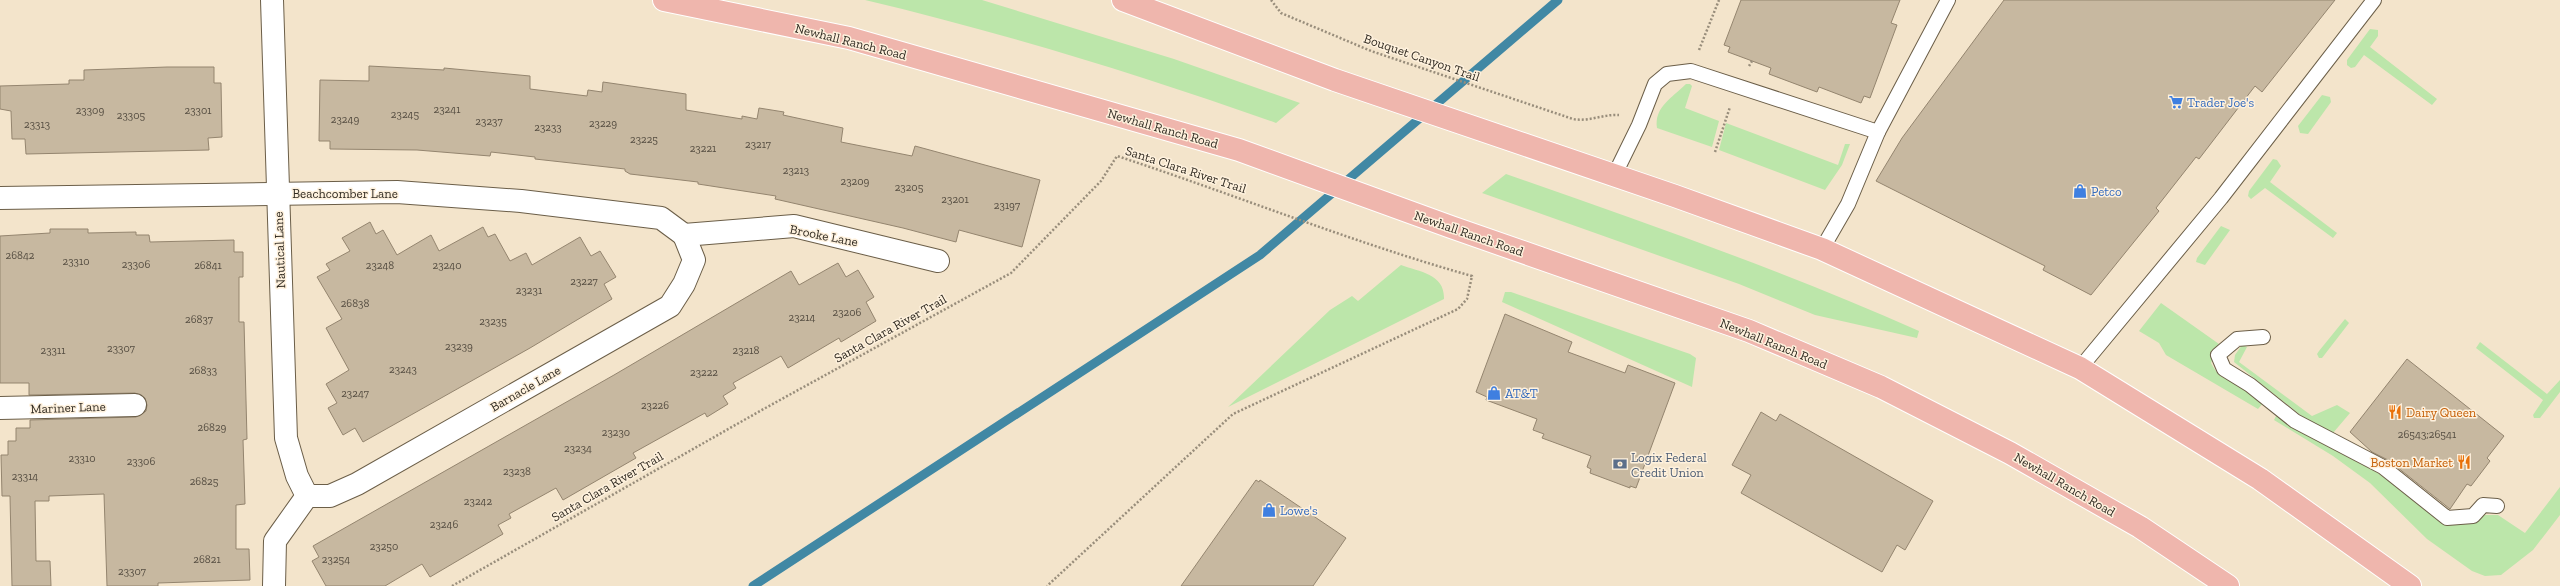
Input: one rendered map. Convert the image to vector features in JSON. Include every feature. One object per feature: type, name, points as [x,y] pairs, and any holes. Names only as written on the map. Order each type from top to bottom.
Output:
[{"type":"main road","name":"Newhall Ranch Road","points":[[664,0],[849,38],[1239,150],[1451,227],[1750,331],[1882,387],[2010,453],[2127,519],[2228,586]]},
{"type":"main road","points":[[1123,0],[1335,80],[1822,249],[2080,368],[2260,479],[2410,586]]},
{"type":"street","name":"Nautical Lane","points":[[272,0],[277,194],[286,438],[297,476],[307,496]]},
{"type":"street","name":"Beachcomber Lane","points":[[0,198],[397,192],[521,201],[661,218],[684,235]]},
{"type":"street","name":"Brooke Lane","points":[[684,235],[794,226],[938,261]]},
{"type":"street","name":"Barnacle Lane","points":[[307,496],[330,496],[357,484],[670,306],[684,284],[694,260],[684,235]]},
{"type":"street","name":"Mariner Lane","points":[[0,408],[135,405]]},
{"type":"street","points":[[274,586],[275,541],[307,496]]},
{"type":"lane","points":[[1822,249],[1848,204],[1878,132],[1948,0]]},
{"type":"lane","points":[[2080,368],[2221,198],[2374,0]]},
{"type":"lane","points":[[1614,176],[1639,126],[1655,84],[1668,74],[1691,71],[1878,132]]},
{"type":"lane","points":[[2263,337],[2237,339],[2218,355],[2224,369],[2250,385],[2295,421],[2383,467],[2447,518],[2474,516],[2483,505],[2498,506]]},
{"type":"path","name":"Bouquet Canyon Trail","points":[[1271,0],[1281,13],[1371,51],[1573,119]]},
{"type":"path","name":"Santa Clara River Trail","points":[[452,586],[760,411],[1011,273],[1101,181],[1117,156],[1189,180],[1410,259],[1472,276],[1467,299],[1458,309],[1233,414],[1047,586]]},
{"type":"green space","points":[[865,0],[982,0],[1174,59],[1300,103],[1276,123],[1174,88],[1072,56],[969,26]]},
{"type":"green space","points":[[2370,29],[2378,30],[2378,36],[2370,47],[2437,99],[2432,105],[2364,55],[2355,67],[2351,68],[2347,65],[2347,60]]},
{"type":"green space","points":[[1686,84],[1690,84],[1692,86],[1685,108],[1719,121],[1712,147],[1657,128],[1658,114],[1661,109],[1665,103]]},
{"type":"green space","points":[[2322,95],[2330,97],[2331,102],[2308,134],[2300,133],[2298,126]]},
{"type":"green space","points":[[1726,123],[1838,165],[1845,144],[1850,144],[1842,165],[1825,190],[1719,150]]},
{"type":"green space","points":[[2273,159],[2277,160],[2281,166],[2270,182],[2337,233],[2333,238],[2265,188],[2251,199],[2248,196],[2249,191]]},
{"type":"green space","points":[[1506,174],[1714,248],[1817,288],[1919,331],[1917,338],[1815,315],[1739,284],[1482,193]]},
{"type":"green space","points":[[2221,226],[2230,230],[2205,265],[2196,262],[2197,258]]},
{"type":"green space","points":[[1401,265],[1423,272],[1436,279],[1443,291],[1444,299],[1228,407],[1330,310],[1352,296],[1358,301]]},
{"type":"green space","points":[[1505,292],[1511,292],[1690,354],[1696,358],[1692,387],[1502,302]]},
{"type":"green space","points":[[2161,303],[2219,344],[2211,363],[2221,376],[2240,386],[2263,403],[2258,409],[2166,355],[2159,343],[2139,331]]},
{"type":"green space","points":[[2345,319],[2349,323],[2322,358],[2319,358],[2317,354],[2319,351]]},
{"type":"green space","points":[[2480,342],[2547,394],[2560,380],[2560,392],[2540,418],[2534,418],[2533,415],[2543,400],[2476,348]]},
{"type":"green space","points":[[2242,345],[2247,347],[2239,362],[2312,416],[2337,405],[2350,413],[2333,433],[2309,422],[2234,362],[2235,355]]},
{"type":"green space","points":[[2277,414],[2312,438],[2378,473],[2444,522],[2481,515],[2498,515],[2525,533],[2560,487],[2560,515],[2533,550],[2501,575],[2485,576],[2472,571],[2427,539],[2370,483],[2333,456],[2274,420]]},
{"type":"building","points":[[1741,0],[1900,0],[1891,23],[1897,25],[1870,98],[1864,96],[1861,103],[1819,87],[1817,92],[1769,74],[1771,68],[1728,52],[1730,47],[1724,45]]},
{"type":"building","points":[[2004,0],[2335,0],[2262,92],[2255,86],[2199,159],[2196,157],[2156,208],[2159,211],[2091,295],[2043,270],[2045,266],[1876,181],[1902,138]]},
{"type":"building","points":[[369,66],[444,70],[444,68],[530,76],[530,89],[587,96],[588,90],[602,92],[603,82],[686,94],[686,110],[742,119],[742,116],[757,119],[759,108],[784,112],[783,115],[843,128],[841,142],[912,156],[915,146],[1040,180],[1022,247],[959,230],[956,242],[903,228],[775,199],[776,196],[698,184],[698,182],[630,174],[625,171],[625,169],[535,159],[535,157],[491,152],[490,156],[417,150],[330,149],[330,141],[319,141],[320,80],[369,81]]},
{"type":"building","points":[[214,67],[214,83],[221,83],[222,137],[208,138],[209,150],[26,154],[25,139],[12,139],[11,111],[0,109],[0,86],[69,84],[69,80],[84,80],[84,70]]},
{"type":"building","points":[[370,222],[376,234],[383,230],[397,255],[431,235],[439,251],[483,227],[488,237],[495,234],[510,261],[526,253],[532,265],[580,237],[591,256],[600,251],[616,277],[604,284],[612,299],[530,348],[363,442],[355,428],[343,435],[328,408],[337,403],[326,384],[349,370],[326,328],[342,319],[317,277],[330,270],[326,264],[350,251],[342,238]]},
{"type":"building","points":[[50,229],[88,229],[88,233],[136,232],[136,235],[149,235],[150,242],[234,240],[234,252],[243,252],[243,277],[239,277],[239,322],[244,322],[247,439],[243,440],[245,504],[236,505],[236,549],[249,549],[250,580],[158,583],[158,586],[107,586],[104,494],[49,496],[49,501],[35,501],[36,561],[50,561],[51,586],[12,586],[10,496],[2,496],[1,455],[8,455],[8,441],[16,441],[16,428],[30,428],[30,420],[136,417],[146,411],[147,405],[145,398],[135,393],[29,395],[29,383],[0,383],[0,236],[50,233]]},
{"type":"building","points":[[838,263],[846,277],[858,270],[874,297],[866,302],[876,321],[841,342],[839,338],[788,368],[781,356],[733,383],[736,388],[723,396],[728,404],[707,417],[705,413],[633,453],[636,458],[563,500],[556,488],[509,514],[511,518],[498,525],[503,534],[430,577],[422,564],[385,586],[326,586],[312,561],[319,557],[313,546],[614,375],[791,271],[799,285]]},
{"type":"building","points":[[1505,314],[1572,342],[1568,352],[1625,373],[1628,365],[1675,383],[1636,488],[1630,486],[1630,488],[1590,473],[1591,469],[1587,467],[1591,456],[1542,438],[1544,434],[1533,430],[1537,419],[1486,400],[1487,397],[1476,392]]},
{"type":"building","points":[[2407,359],[2504,436],[2487,458],[2490,461],[2471,486],[2467,484],[2450,509],[2388,460],[2372,452],[2350,432]]},
{"type":"building","points":[[1761,412],[1776,421],[1780,414],[1933,501],[1905,550],[1897,545],[1882,572],[1741,493],[1751,475],[1732,465]]},
{"type":"building","name":"Lowe's","points":[[1256,480],[1259,482],[1260,480],[1346,538],[1313,586],[1181,586]]},
{"type":"waterway","points":[[753,586],[1260,255],[1558,0]]},
{"type":"place","name":"Trader Joe's","points":[[2176,102]]},
{"type":"place","name":"Petco","points":[[2080,191]]},
{"type":"place","name":"AT&T","points":[[1494,393]]},
{"type":"place","name":"Dairy Queen","points":[[2395,412]]},
{"type":"place","name":"Boston Market","points":[[2464,462]]},
{"type":"place","name":"Logix Federal Credit Union","points":[[1620,464]]},
{"type":"place","name":"Lowe's","points":[[1269,510]]}]
